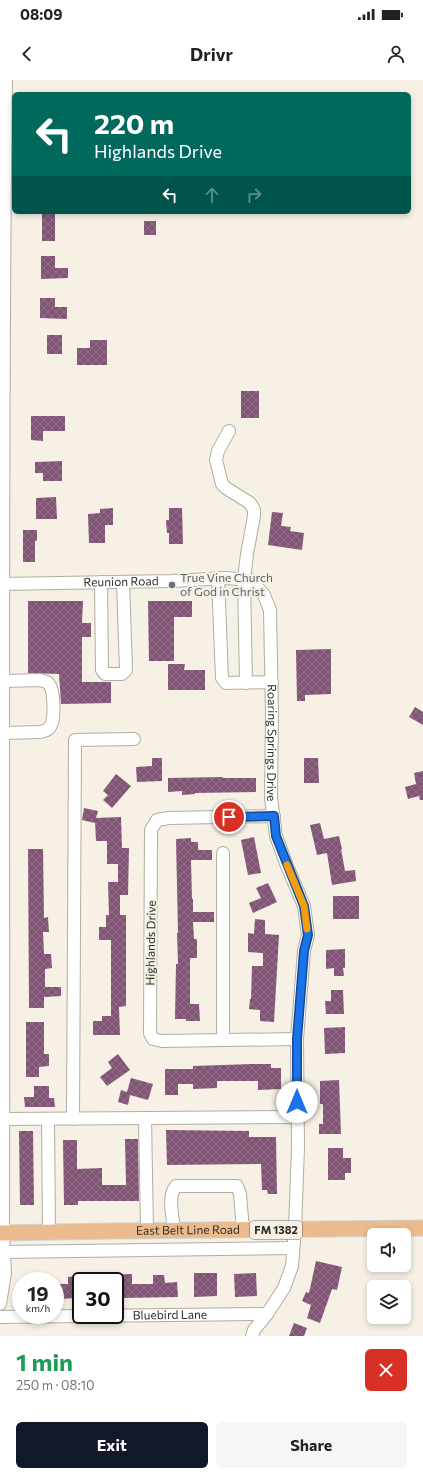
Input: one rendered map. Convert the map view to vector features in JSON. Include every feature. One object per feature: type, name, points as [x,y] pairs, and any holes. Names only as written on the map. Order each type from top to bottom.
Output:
[{"type":"main road","name":"East Belt Line Road","points":[[1,1233],[147,1230],[423,1228]]},
{"type":"street","points":[[0,1304],[5,1273],[1,1233],[1,1168],[3,1119],[3,433],[6,80]]},
{"type":"street","points":[[229,431],[218,451],[216,460],[222,484],[250,503],[254,510],[244,579],[246,683]]},
{"type":"street","points":[[218,578],[222,678],[226,684],[272,682]]},
{"type":"street","name":"Reunion Road","points":[[3,584],[123,582],[218,578],[244,579]]},
{"type":"street","name":"Roaring Springs Drive","points":[[244,579],[251,580],[264,595],[270,610],[272,682],[271,798],[276,836],[304,906],[308,935],[304,951],[297,1039],[295,1229],[292,1266],[284,1288],[268,1314],[254,1330],[252,1336]]},
{"type":"street","points":[[101,582],[102,670],[105,674],[122,674],[126,670],[123,582]]},
{"type":"street","points":[[3,681],[40,680],[49,684],[53,694],[52,724],[46,731],[3,733]]},
{"type":"street","points":[[73,1119],[76,740],[134,739]]},
{"type":"street","name":"Highlands Drive","points":[[274,816],[169,818],[157,820],[151,830],[150,1033],[153,1039],[162,1041],[297,1039]]},
{"type":"street","points":[[223,1040],[224,853]]},
{"type":"street","points":[[3,1119],[297,1117]]},
{"type":"street","points":[[145,1118],[147,1230]]},
{"type":"street","points":[[48,1119],[48,1232]]},
{"type":"street","points":[[174,1230],[172,1202],[174,1189],[176,1186],[190,1185],[237,1186],[240,1194],[243,1230]]},
{"type":"street","points":[[4,1252],[293,1248]]},
{"type":"street","name":"Bluebird Lane","points":[[0,1317],[268,1314]]},
{"type":"building","points":[[42,214],[55,214],[55,241],[42,241]]},
{"type":"building","points":[[144,221],[156,221],[156,235],[144,235]]},
{"type":"building","points":[[41,256],[55,256],[55,268],[68,268],[68,278],[41,279]]},
{"type":"building","points":[[40,298],[55,298],[55,307],[67,307],[67,319],[40,318]]},
{"type":"building","points":[[47,335],[62,335],[62,354],[47,354]]},
{"type":"building","points":[[90,340],[107,340],[107,365],[77,365],[77,348],[90,348]]},
{"type":"building","points":[[241,391],[259,391],[259,418],[241,418]]},
{"type":"building","points":[[31,416],[65,416],[65,431],[43,431],[43,441],[31,440]]},
{"type":"building","points":[[62,461],[62,481],[43,481],[43,473],[35,473],[35,462]]},
{"type":"building","points":[[56,497],[57,519],[36,519],[36,498]]},
{"type":"building","points":[[113,508],[113,525],[105,525],[105,543],[89,543],[88,514],[100,513],[100,509]]},
{"type":"building","points":[[169,508],[182,508],[183,544],[169,544],[169,533],[167,533],[166,520],[169,520]]},
{"type":"building","points":[[272,512],[283,513],[281,526],[291,527],[290,531],[304,533],[302,550],[268,545]]},
{"type":"building","points":[[23,530],[37,530],[37,541],[35,541],[35,562],[23,562]]},
{"type":"building","points":[[28,601],[83,601],[82,623],[91,623],[91,637],[82,637],[82,682],[111,682],[111,703],[61,704],[59,674],[28,673]]},
{"type":"building","points":[[148,601],[192,601],[192,617],[174,617],[174,661],[149,661]]},
{"type":"building","points":[[331,649],[331,694],[305,695],[305,701],[297,701],[296,650]]},
{"type":"building","points":[[168,664],[185,664],[184,670],[205,670],[205,690],[168,690]]},
{"type":"building","points":[[415,707],[423,712],[423,725],[409,717]]},
{"type":"building","points":[[152,758],[162,758],[162,781],[137,782],[136,767],[152,766]]},
{"type":"building","points":[[304,758],[318,758],[319,783],[304,783]]},
{"type":"building","points":[[423,771],[423,800],[420,800],[419,796],[408,799],[405,787],[416,784],[414,773]]},
{"type":"building","points":[[116,774],[131,786],[112,808],[103,800],[108,795],[103,791]]},
{"type":"building","points":[[168,778],[256,778],[256,792],[195,793],[182,795],[182,791],[168,792]]},
{"type":"building","points":[[84,808],[98,811],[96,818],[121,817],[122,848],[129,848],[128,895],[120,895],[120,915],[126,915],[126,1006],[119,1007],[120,1035],[93,1035],[93,1021],[102,1021],[102,1016],[111,1016],[111,940],[99,940],[99,927],[106,927],[106,915],[109,915],[108,882],[118,882],[118,864],[107,864],[107,841],[96,841],[95,821],[95,823],[82,820]]},
{"type":"building","points":[[320,823],[324,839],[339,836],[345,871],[355,870],[356,881],[332,885],[327,853],[317,855],[310,825]]},
{"type":"building","points":[[254,837],[261,873],[248,875],[241,840]]},
{"type":"building","points":[[191,838],[191,842],[198,842],[198,850],[212,850],[212,860],[191,860],[193,912],[214,912],[214,922],[193,922],[194,939],[197,939],[197,958],[190,958],[190,1004],[199,1004],[200,1021],[175,1019],[176,964],[178,964],[176,839]]},
{"type":"building","points":[[28,849],[43,849],[44,918],[48,917],[49,932],[43,932],[44,954],[51,954],[52,968],[45,969],[45,987],[61,987],[61,996],[44,997],[44,1008],[29,1008]]},
{"type":"building","points":[[268,883],[277,902],[253,913],[249,903],[261,898],[256,888]]},
{"type":"building","points":[[333,896],[359,896],[359,919],[333,919]]},
{"type":"building","points":[[255,919],[265,920],[265,934],[279,935],[274,1022],[260,1021],[260,1010],[249,1009],[251,999],[252,966],[263,966],[263,953],[248,952],[248,933],[254,934]]},
{"type":"building","points":[[345,949],[345,968],[343,968],[344,976],[334,976],[334,968],[326,969],[326,950]]},
{"type":"building","points":[[331,990],[343,990],[344,1014],[326,1014],[325,1001],[331,1001]]},
{"type":"building","points":[[26,1022],[44,1022],[44,1054],[49,1054],[49,1066],[39,1067],[39,1077],[26,1077]]},
{"type":"building","points":[[345,1027],[345,1053],[325,1054],[324,1028]]},
{"type":"building","points":[[118,1054],[130,1070],[107,1086],[100,1077],[112,1068],[108,1062]]},
{"type":"building","points":[[271,1064],[271,1068],[281,1068],[281,1089],[258,1090],[258,1081],[217,1081],[217,1088],[193,1089],[193,1084],[178,1084],[178,1095],[165,1095],[165,1069],[193,1069],[193,1066]]},
{"type":"building","points":[[131,1078],[153,1084],[148,1100],[130,1095],[128,1105],[118,1102],[121,1090],[127,1092]]},
{"type":"building","points":[[339,1080],[341,1134],[319,1134],[319,1124],[323,1124],[323,1104],[320,1104],[320,1081]]},
{"type":"building","points":[[34,1086],[49,1086],[49,1098],[54,1098],[55,1107],[25,1107],[24,1097],[34,1097]]},
{"type":"building","points":[[166,1130],[249,1131],[249,1137],[276,1137],[277,1194],[268,1194],[267,1190],[262,1190],[261,1164],[167,1165]]},
{"type":"building","points":[[19,1131],[33,1131],[34,1205],[20,1205]]},
{"type":"building","points":[[125,1139],[138,1139],[139,1201],[78,1201],[78,1205],[64,1205],[63,1140],[77,1140],[77,1169],[102,1168],[102,1185],[126,1185]]},
{"type":"building","points":[[328,1148],[343,1148],[343,1158],[351,1158],[351,1173],[345,1173],[345,1180],[328,1180]]},
{"type":"building","points":[[316,1261],[342,1267],[337,1290],[332,1289],[320,1323],[307,1318],[311,1305],[302,1301],[306,1292],[309,1293]]},
{"type":"building","points":[[194,1273],[217,1273],[217,1296],[194,1297]]},
{"type":"building","points":[[256,1273],[257,1296],[235,1297],[234,1274]]},
{"type":"building","points":[[124,1274],[132,1274],[132,1284],[153,1284],[153,1275],[164,1275],[165,1283],[177,1282],[178,1297],[124,1298]]},
{"type":"building","points":[[68,1277],[72,1277],[72,1298],[64,1299],[64,1284],[68,1284]]},
{"type":"building","points":[[294,1323],[307,1328],[304,1336],[289,1336]]},
{"type":"slow traffic","points":[[287,865],[304,906],[307,929]]},
{"type":"place","name":"True Vine Church of God in Christ","points":[[172,585]]},
{"type":"route","points":[[229,817],[274,816],[276,836],[304,906],[308,935],[304,951],[297,1039],[297,1102]]}]
